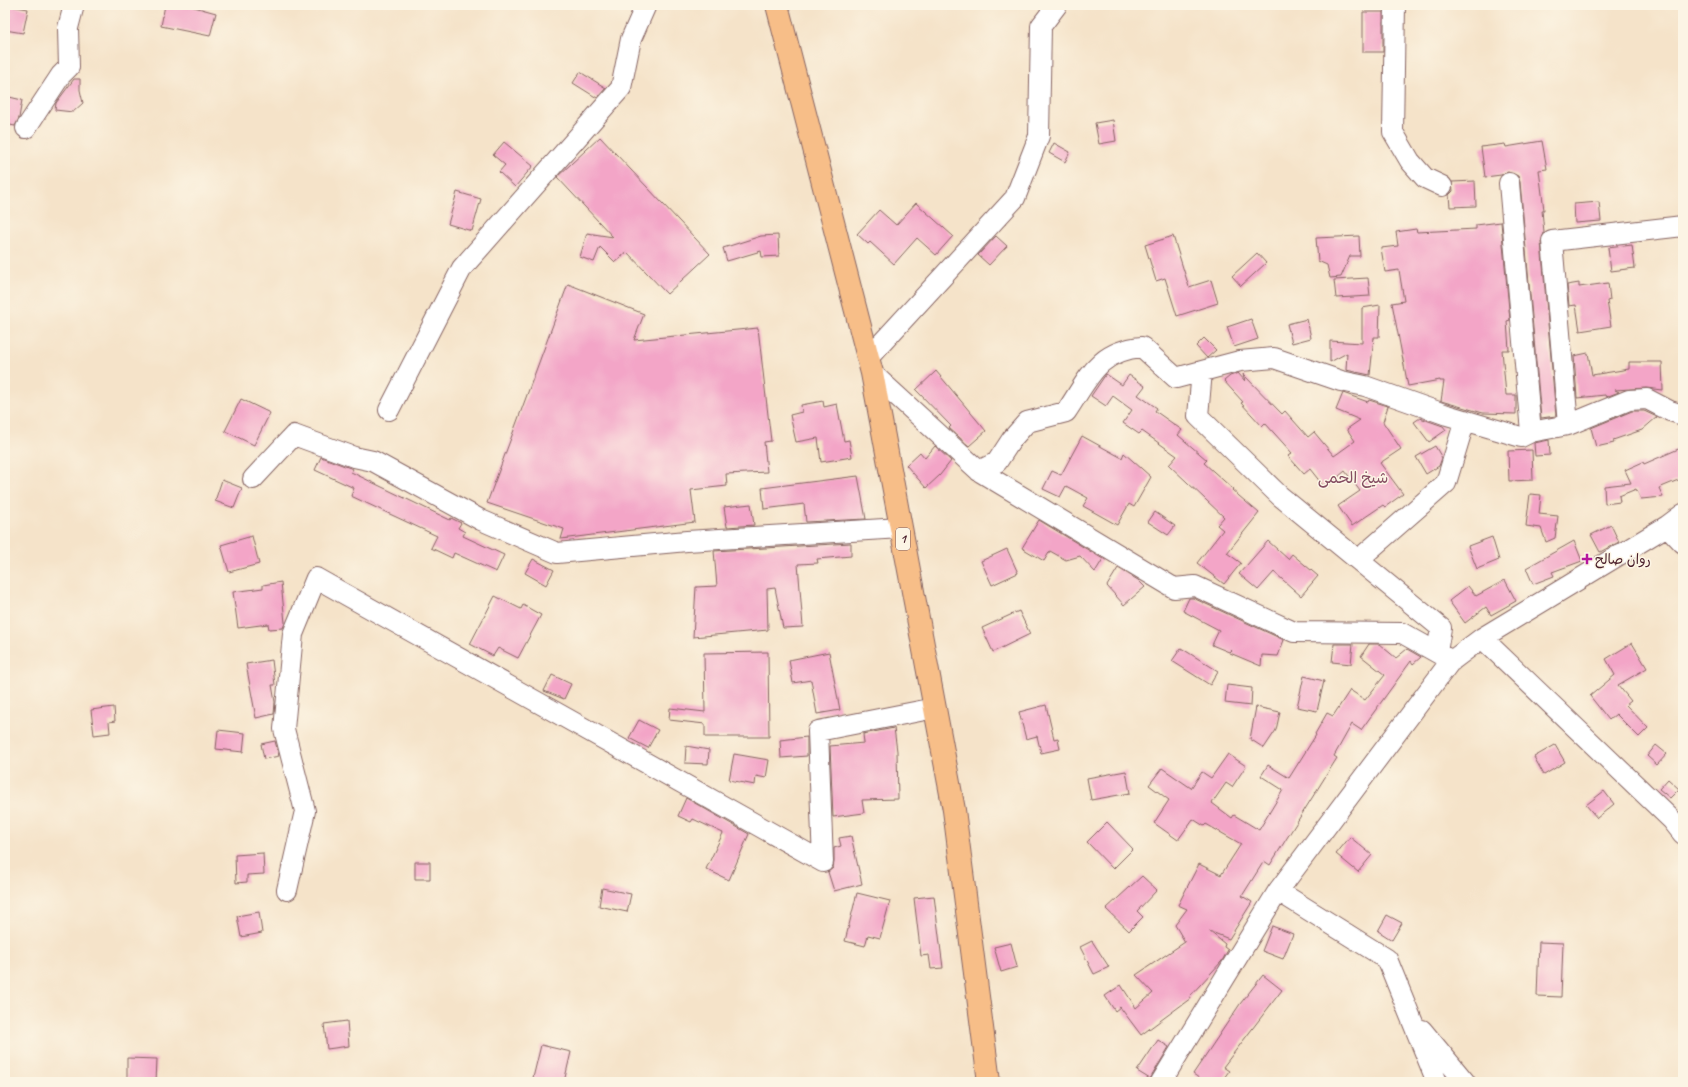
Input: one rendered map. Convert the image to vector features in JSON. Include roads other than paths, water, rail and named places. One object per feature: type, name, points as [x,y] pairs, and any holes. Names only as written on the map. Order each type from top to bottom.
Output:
[{"type":"main road","name":"1","points":[[776,5],[870,366],[954,810],[988,1082]]},
{"type":"street","points":[[26,128],[61,74],[69,67],[68,28],[74,5]]},
{"type":"street","points":[[389,410],[462,268],[621,88],[631,39],[646,5]]},
{"type":"street","points":[[1057,5],[1042,26],[1040,136],[1015,198],[870,366],[979,471],[1110,548],[1174,588],[1195,586],[1294,632],[1402,633],[1444,656]]},
{"type":"street","points":[[1395,5],[1393,132],[1410,160],[1425,178],[1442,186]]},
{"type":"street","points":[[1509,183],[1531,432]]},
{"type":"street","points":[[1568,425],[1552,241],[1683,226]]},
{"type":"street","points":[[979,471],[997,462],[1012,439],[1027,422],[1066,412],[1094,371],[1108,356],[1127,349],[1142,347],[1176,378],[1240,361],[1274,358],[1341,381],[1365,386],[1465,420],[1521,437],[1531,432],[1568,425],[1629,400],[1646,399],[1670,411],[1683,415]]},
{"type":"street","points":[[1202,371],[1198,416],[1280,496],[1441,628],[1444,656]]},
{"type":"street","points":[[1358,560],[1446,483],[1465,420]]},
{"type":"street","points":[[253,479],[294,435],[354,457],[373,461],[481,520],[557,553],[687,541],[901,528]]},
{"type":"street","points":[[1161,1082],[1278,891],[1444,656],[1482,638],[1667,526],[1683,514]]},
{"type":"street","points":[[1667,526],[1683,544]]},
{"type":"street","points":[[287,890],[305,811],[284,728],[293,634],[316,578],[823,862],[818,731],[935,708]]},
{"type":"street","points":[[1482,638],[1672,820],[1683,834]]},
{"type":"street","points":[[1278,891],[1387,959],[1437,1082]]},
{"type":"street","points":[[1410,1014],[1465,1082]]},
{"type":"place","name":"روان صالح","points":[[1587,559]]},
{"type":"district","name":"شيخ الحمى","points":[[1353,478]]}]
